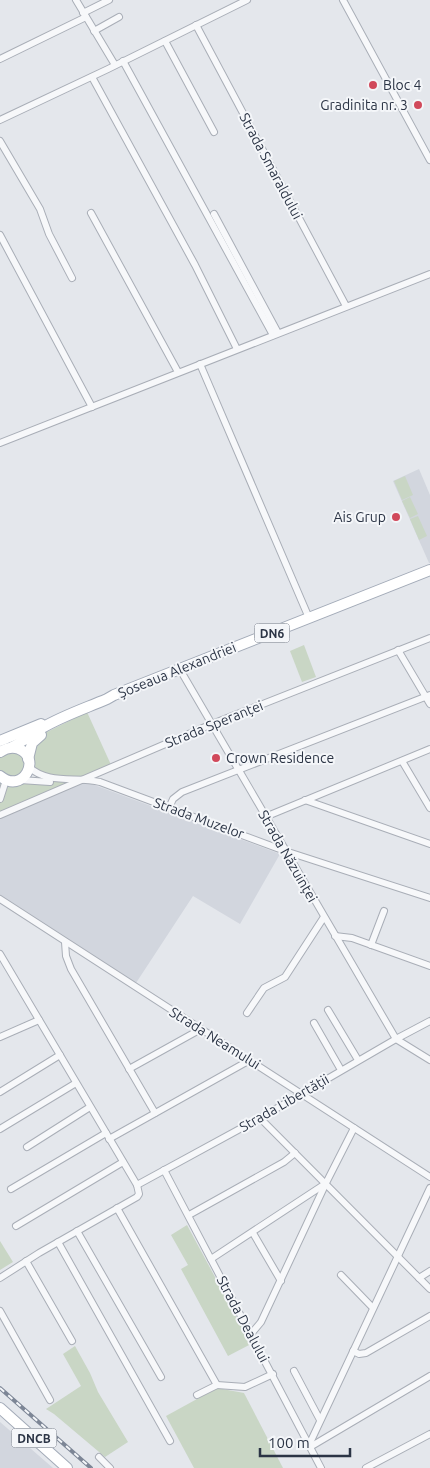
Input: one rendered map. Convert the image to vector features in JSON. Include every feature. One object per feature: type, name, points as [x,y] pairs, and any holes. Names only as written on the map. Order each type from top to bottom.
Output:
[{"type":"main road","name":"Șoseaua Alexandriei","points":[[12,747],[26,741],[50,724],[114,695],[430,570]]},
{"type":"main road","name":"Șoseaua Alexandriei","points":[[29,763],[32,743],[45,732],[115,700],[430,576]]},
{"type":"main road","name":"DN6","points":[[0,741],[106,696],[114,695]]},
{"type":"main road","name":"DN6","points":[[0,752],[12,747]]},
{"type":"main road","points":[[12,747],[22,750],[29,763]]},
{"type":"main road","name":"DN6","points":[[19,780],[27,773],[29,763]]},
{"type":"main road","points":[[3,778],[19,780]]},
{"type":"main road","name":"DNCB","points":[[0,1408],[67,1468]]},
{"type":"street","points":[[76,0],[115,65]]},
{"type":"street","points":[[0,59],[85,15],[109,0]]},
{"type":"street","points":[[0,120],[92,77],[247,0]]},
{"type":"street","points":[[343,0],[430,160]]},
{"type":"street","points":[[94,31],[119,17]]},
{"type":"street","name":"Strada Smaraldului","points":[[196,25],[346,306]]},
{"type":"street","points":[[165,41],[214,132]]},
{"type":"street","points":[[123,61],[275,334]]},
{"type":"street","points":[[92,77],[197,269],[237,349]]},
{"type":"street","points":[[0,141],[40,209],[49,234],[72,278]]},
{"type":"street","points":[[92,213],[178,372]]},
{"type":"street","points":[[214,214],[275,334]]},
{"type":"street","points":[[0,235],[92,407]]},
{"type":"street","points":[[0,443],[430,274]]},
{"type":"street","points":[[200,364],[309,618]]},
{"type":"street","name":"Strada Speranței","points":[[0,815],[212,724],[430,638]]},
{"type":"street","points":[[398,650],[428,696],[430,704]]},
{"type":"street","name":"Strada Năzuinței","points":[[182,673],[396,1039]]},
{"type":"street","points":[[169,808],[177,794],[428,696]]},
{"type":"street","points":[[265,817],[430,749]]},
{"type":"street","points":[[402,760],[430,808]]},
{"type":"street","points":[[29,763],[42,777],[81,780]]},
{"type":"street","points":[[0,799],[3,778]]},
{"type":"street","points":[[19,780],[64,782],[81,780]]},
{"type":"street","name":"Strada Muzelor","points":[[81,780],[100,782],[285,850],[430,898]]},
{"type":"street","points":[[305,800],[430,844]]},
{"type":"street","name":"Strada Neamului","points":[[0,900],[430,1176]]},
{"type":"street","points":[[371,945],[384,911]]},
{"type":"street","points":[[247,1013],[264,988],[285,977],[324,917]]},
{"type":"street","points":[[335,936],[352,938],[430,966]]},
{"type":"street","points":[[65,942],[66,956],[71,969],[154,1113]]},
{"type":"street","points":[[0,954],[137,1185],[139,1194],[0,1278]]},
{"type":"street","points":[[328,1010],[358,1060]]},
{"type":"street","points":[[0,1037],[39,1020]]},
{"type":"street","name":"Strada Libertății","points":[[137,1185],[260,1118],[358,1060],[430,1021]]},
{"type":"street","points":[[314,1023],[341,1070]]},
{"type":"street","points":[[129,1069],[201,1029]]},
{"type":"street","points":[[396,1039],[430,1060]]},
{"type":"street","points":[[0,1092],[60,1055]]},
{"type":"street","points":[[11,1189],[250,1060]]},
{"type":"street","points":[[0,1129],[76,1083]]},
{"type":"street","points":[[27,1147],[90,1107]]},
{"type":"street","points":[[260,1118],[430,1289]]},
{"type":"street","points":[[251,1334],[261,1322],[354,1128]]},
{"type":"street","points":[[188,1215],[284,1162],[295,1153]]},
{"type":"street","points":[[16,1226],[123,1162]]},
{"type":"street","name":"Strada Dealului","points":[[164,1170],[321,1468]]},
{"type":"street","points":[[211,1259],[326,1183]]},
{"type":"street","points":[[309,1446],[430,1188]]},
{"type":"street","points":[[117,1208],[216,1385]]},
{"type":"street","points":[[77,1231],[161,1377]]},
{"type":"street","points":[[252,1233],[281,1281]]},
{"type":"street","points":[[58,1242],[170,1441]]},
{"type":"street","points":[[26,1261],[72,1341]]},
{"type":"street","points":[[419,1278],[430,1271]]},
{"type":"street","points":[[341,1275],[373,1308]]},
{"type":"street","points":[[0,1311],[50,1400]]},
{"type":"street","points":[[353,1351],[359,1354],[366,1353],[430,1316]]},
{"type":"street","points":[[294,1371],[320,1420]]},
{"type":"street","points":[[197,1395],[216,1385],[245,1388],[272,1374]]},
{"type":"street","points":[[309,1446],[430,1376]]},
{"type":"street","points":[[366,1468],[430,1434]]},
{"type":"street","points":[[99,1457],[110,1468]]},
{"type":"shaded area","points":[[419,469],[430,495],[430,563],[393,481]]},
{"type":"shaded area","points":[[81,780],[280,854],[240,924],[193,896],[136,983],[0,897],[0,816]]},
{"type":"shaded area","points":[[0,1422],[53,1468],[0,1468]]},
{"type":"green space","points":[[405,476],[413,495],[402,500],[394,481]]},
{"type":"green space","points":[[410,497],[418,514],[410,518],[402,501]]},
{"type":"green space","points":[[418,516],[427,536],[419,540],[410,519]]},
{"type":"green space","points":[[304,645],[316,677],[302,682],[290,651]]},
{"type":"green space","points":[[87,712],[112,767],[0,815],[0,752],[4,750],[26,754],[45,733]],"holes":[[[29,768],[47,778],[77,780],[54,782],[20,779]]]},
{"type":"green space","points":[[187,1225],[251,1344],[228,1356],[181,1269],[188,1265],[171,1235]]},
{"type":"green space","points":[[0,1241],[13,1262],[0,1270]]},
{"type":"green space","points":[[75,1346],[98,1392],[128,1442],[105,1457],[46,1409],[81,1386],[63,1354]]},
{"type":"green space","points":[[217,1388],[244,1393],[283,1468],[194,1468],[166,1416]]},
{"type":"railway","points":[[0,1388],[91,1468]]},
{"type":"place","name":"Bloc 4","points":[[373,85]]},
{"type":"place","name":"Gradinita nr. 3","points":[[418,105]]},
{"type":"place","name":"Ais Grup","points":[[396,517]]},
{"type":"place","name":"Crown Residence","points":[[216,758]]}]
